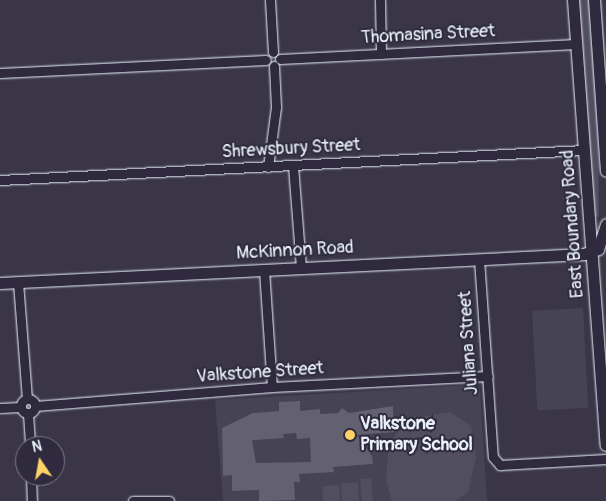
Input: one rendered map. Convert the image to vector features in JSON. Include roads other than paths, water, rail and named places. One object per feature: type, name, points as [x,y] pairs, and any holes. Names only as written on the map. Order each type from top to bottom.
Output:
[{"type":"main road","name":"East Boundary Road","points":[[573,0],[606,445]]},
{"type":"main road","name":"East Boundary Road","points":[[594,0],[606,171]]},
{"type":"main road","points":[[590,221],[606,217]]},
{"type":"main road","points":[[592,253],[601,244],[606,224]]},
{"type":"main road","name":"McKinnon Road","points":[[0,283],[592,253]]},
{"type":"street","points":[[268,166],[276,107],[274,66],[280,59],[273,52],[270,0]]},
{"type":"street","points":[[380,0],[381,54]]},
{"type":"street","name":"Thomasina Street","points":[[280,59],[576,44]]},
{"type":"street","points":[[266,60],[273,52]]},
{"type":"street","points":[[0,73],[266,60],[274,66]]},
{"type":"street","name":"Shrewsbury Street","points":[[0,180],[584,150]]},
{"type":"street","points":[[293,166],[301,268]]},
{"type":"street","name":"Juliana Street","points":[[479,259],[493,457],[500,465],[606,458]]},
{"type":"street","points":[[264,270],[272,387]]},
{"type":"street","points":[[18,282],[27,399],[35,406],[28,414],[29,436]]},
{"type":"street","name":"Valkstone Street","points":[[35,406],[272,387],[488,376]]},
{"type":"street","points":[[20,407],[27,399]]},
{"type":"street","points":[[0,408],[20,407],[28,414]]},
{"type":"street","points":[[32,486],[32,501]]},
{"type":"street","points":[[34,486],[39,501]]},
{"type":"street","points":[[133,501],[169,501]]},
{"type":"place","name":"Valkstone Primary School","points":[[350,435]]}]
